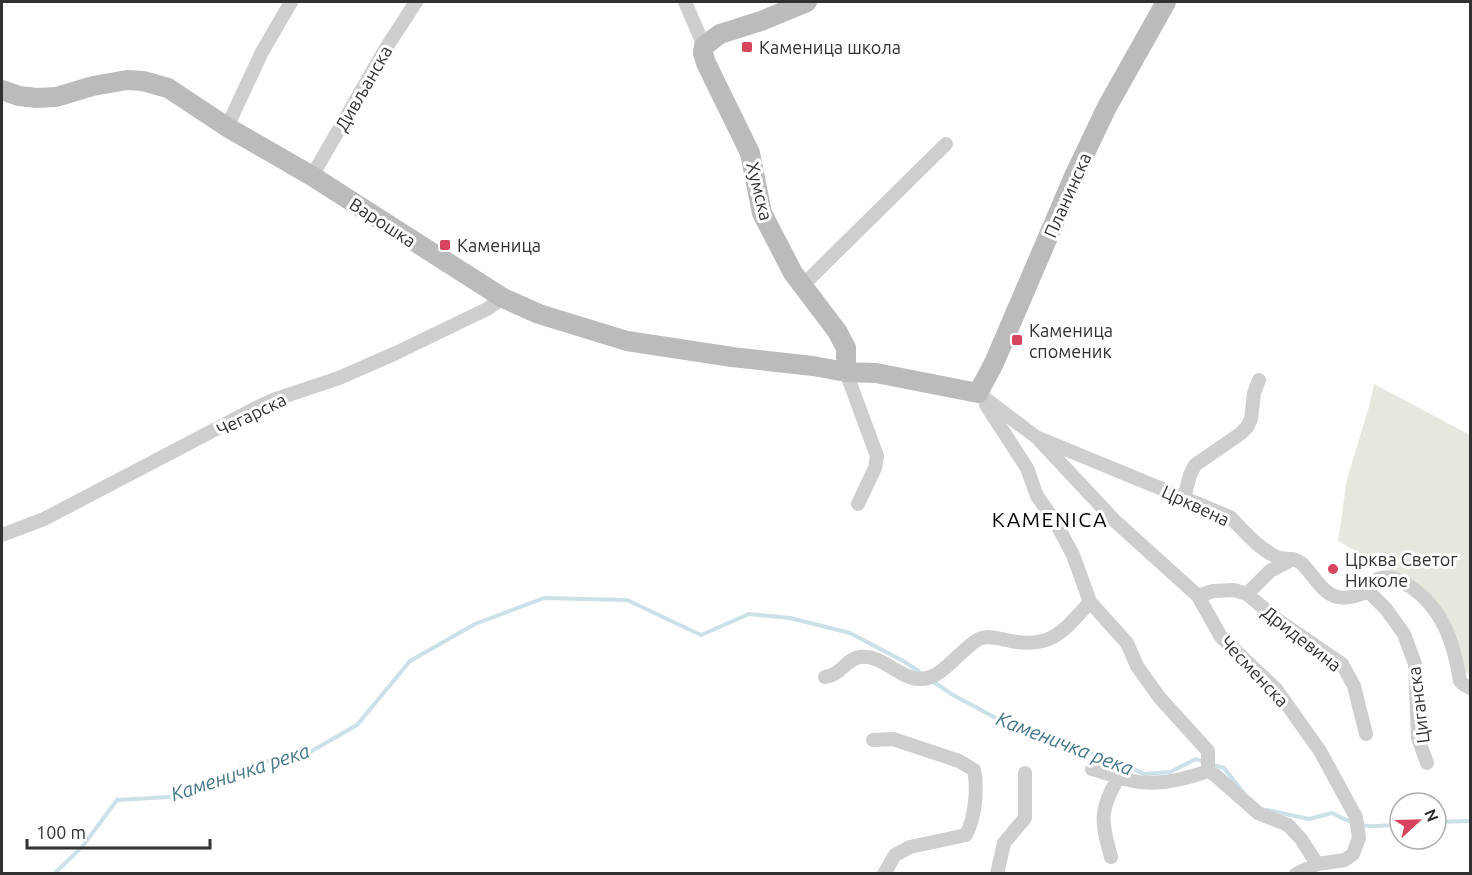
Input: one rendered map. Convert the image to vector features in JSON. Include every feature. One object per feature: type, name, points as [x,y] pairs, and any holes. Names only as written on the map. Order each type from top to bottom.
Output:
[{"type":"street","points":[[227,127],[262,52],[291,2]]},
{"type":"street","name":"Дивљанска","points":[[312,176],[386,48],[416,2]]},
{"type":"street","name":"Хумска","points":[[685,2],[704,46],[703,53],[706,63],[750,153],[762,213],[793,273],[837,331],[846,348],[846,372]]},
{"type":"street","points":[[704,46],[720,34],[761,21],[807,2]]},
{"type":"street","name":"Планинска","points":[[978,393],[994,363],[1102,116],[1166,2]]},
{"type":"street","name":"Варошка","points":[[2,90],[19,96],[37,98],[56,97],[111,82],[143,81],[168,88],[227,127],[312,176],[502,298],[539,314],[627,341],[846,372]]},
{"type":"street","points":[[802,286],[946,144]]},
{"type":"street","name":"Чегарска","points":[[2,535],[44,519],[258,407],[339,378],[396,353],[487,309],[502,298]]},
{"type":"street","points":[[846,372],[877,456],[875,468],[858,504]]},
{"type":"street","name":"Црквена","points":[[846,372],[876,373],[978,393],[1036,436],[1230,517],[1253,540],[1276,557],[1294,558],[1300,561],[1325,591],[1338,597],[1353,597],[1368,590],[1375,580],[1382,577],[1401,580],[1423,595],[1441,618],[1453,644],[1460,681],[1470,688]]},
{"type":"street","points":[[1184,498],[1195,465],[1230,442],[1247,427],[1251,419],[1254,393],[1259,380]]},
{"type":"street","points":[[978,393],[1005,431],[1027,468],[1037,496],[1056,523],[1073,555],[1090,602],[1127,643],[1137,666],[1159,697],[1208,751],[1208,771]]},
{"type":"street","name":"Чесменска","points":[[1036,436],[1115,521],[1198,596],[1221,637],[1276,689],[1320,751],[1356,817],[1359,838],[1353,854],[1345,860],[1317,864]]},
{"type":"street","points":[[1247,594],[1270,571],[1294,558]]},
{"type":"street","name":"Дридевина","points":[[1198,596],[1213,591],[1234,590],[1247,594],[1279,621],[1342,664],[1354,686],[1365,734]]},
{"type":"street","name":"Циганска","points":[[1368,590],[1386,609],[1404,634],[1415,664],[1418,738],[1427,763]]},
{"type":"street","points":[[825,677],[837,675],[849,661],[860,657],[873,658],[920,680],[934,675],[980,639],[989,636],[1023,644],[1046,642],[1066,629],[1090,602]]},
{"type":"street","points":[[873,740],[893,739],[959,761],[974,770],[976,780],[970,826],[966,835],[910,847],[896,855],[884,873]]},
{"type":"street","points":[[1092,769],[1135,782],[1160,782],[1190,777],[1208,771],[1258,813],[1288,825],[1301,839],[1317,864],[1296,873]]},
{"type":"street","points":[[997,873],[1004,843],[1025,818],[1025,773]]},
{"type":"street","points":[[1111,857],[1103,829],[1104,813],[1108,795],[1119,777]]},
{"type":"shaded area","points":[[1374,384],[1470,435],[1470,677],[1460,665],[1452,636],[1407,580],[1338,541],[1347,479]]},
{"type":"waterway","name":"Каменичка река","points":[[54,874],[82,847],[117,800],[169,797],[242,767],[310,752],[357,725],[410,661],[475,624],[544,598],[627,600],[701,635],[749,614],[790,618],[850,633],[905,662],[924,675]]},
{"type":"waterway","name":"Каменичка река","points":[[931,680],[953,695],[1007,724],[1055,742],[1115,760],[1144,774],[1170,772],[1196,759],[1204,762]]},
{"type":"waterway","name":"Каменичка река","points":[[1213,765],[1224,768],[1243,792]]},
{"type":"waterway","name":"Каменичка река","points":[[1267,810],[1309,819],[1332,813],[1365,826],[1388,825]]},
{"type":"waterway","name":"Каменичка река","points":[[1448,822],[1470,821]]},
{"type":"place","name":"Каменица школа","points":[[747,47]]},
{"type":"place","name":"Каменица","points":[[445,245]]},
{"type":"place","name":"Каменица споменик","points":[[1017,340]]},
{"type":"place","name":"Црква Светог Николе","points":[[1333,569]]},
{"type":"district","name":"KAMENICA","points":[[1050,519]]}]
